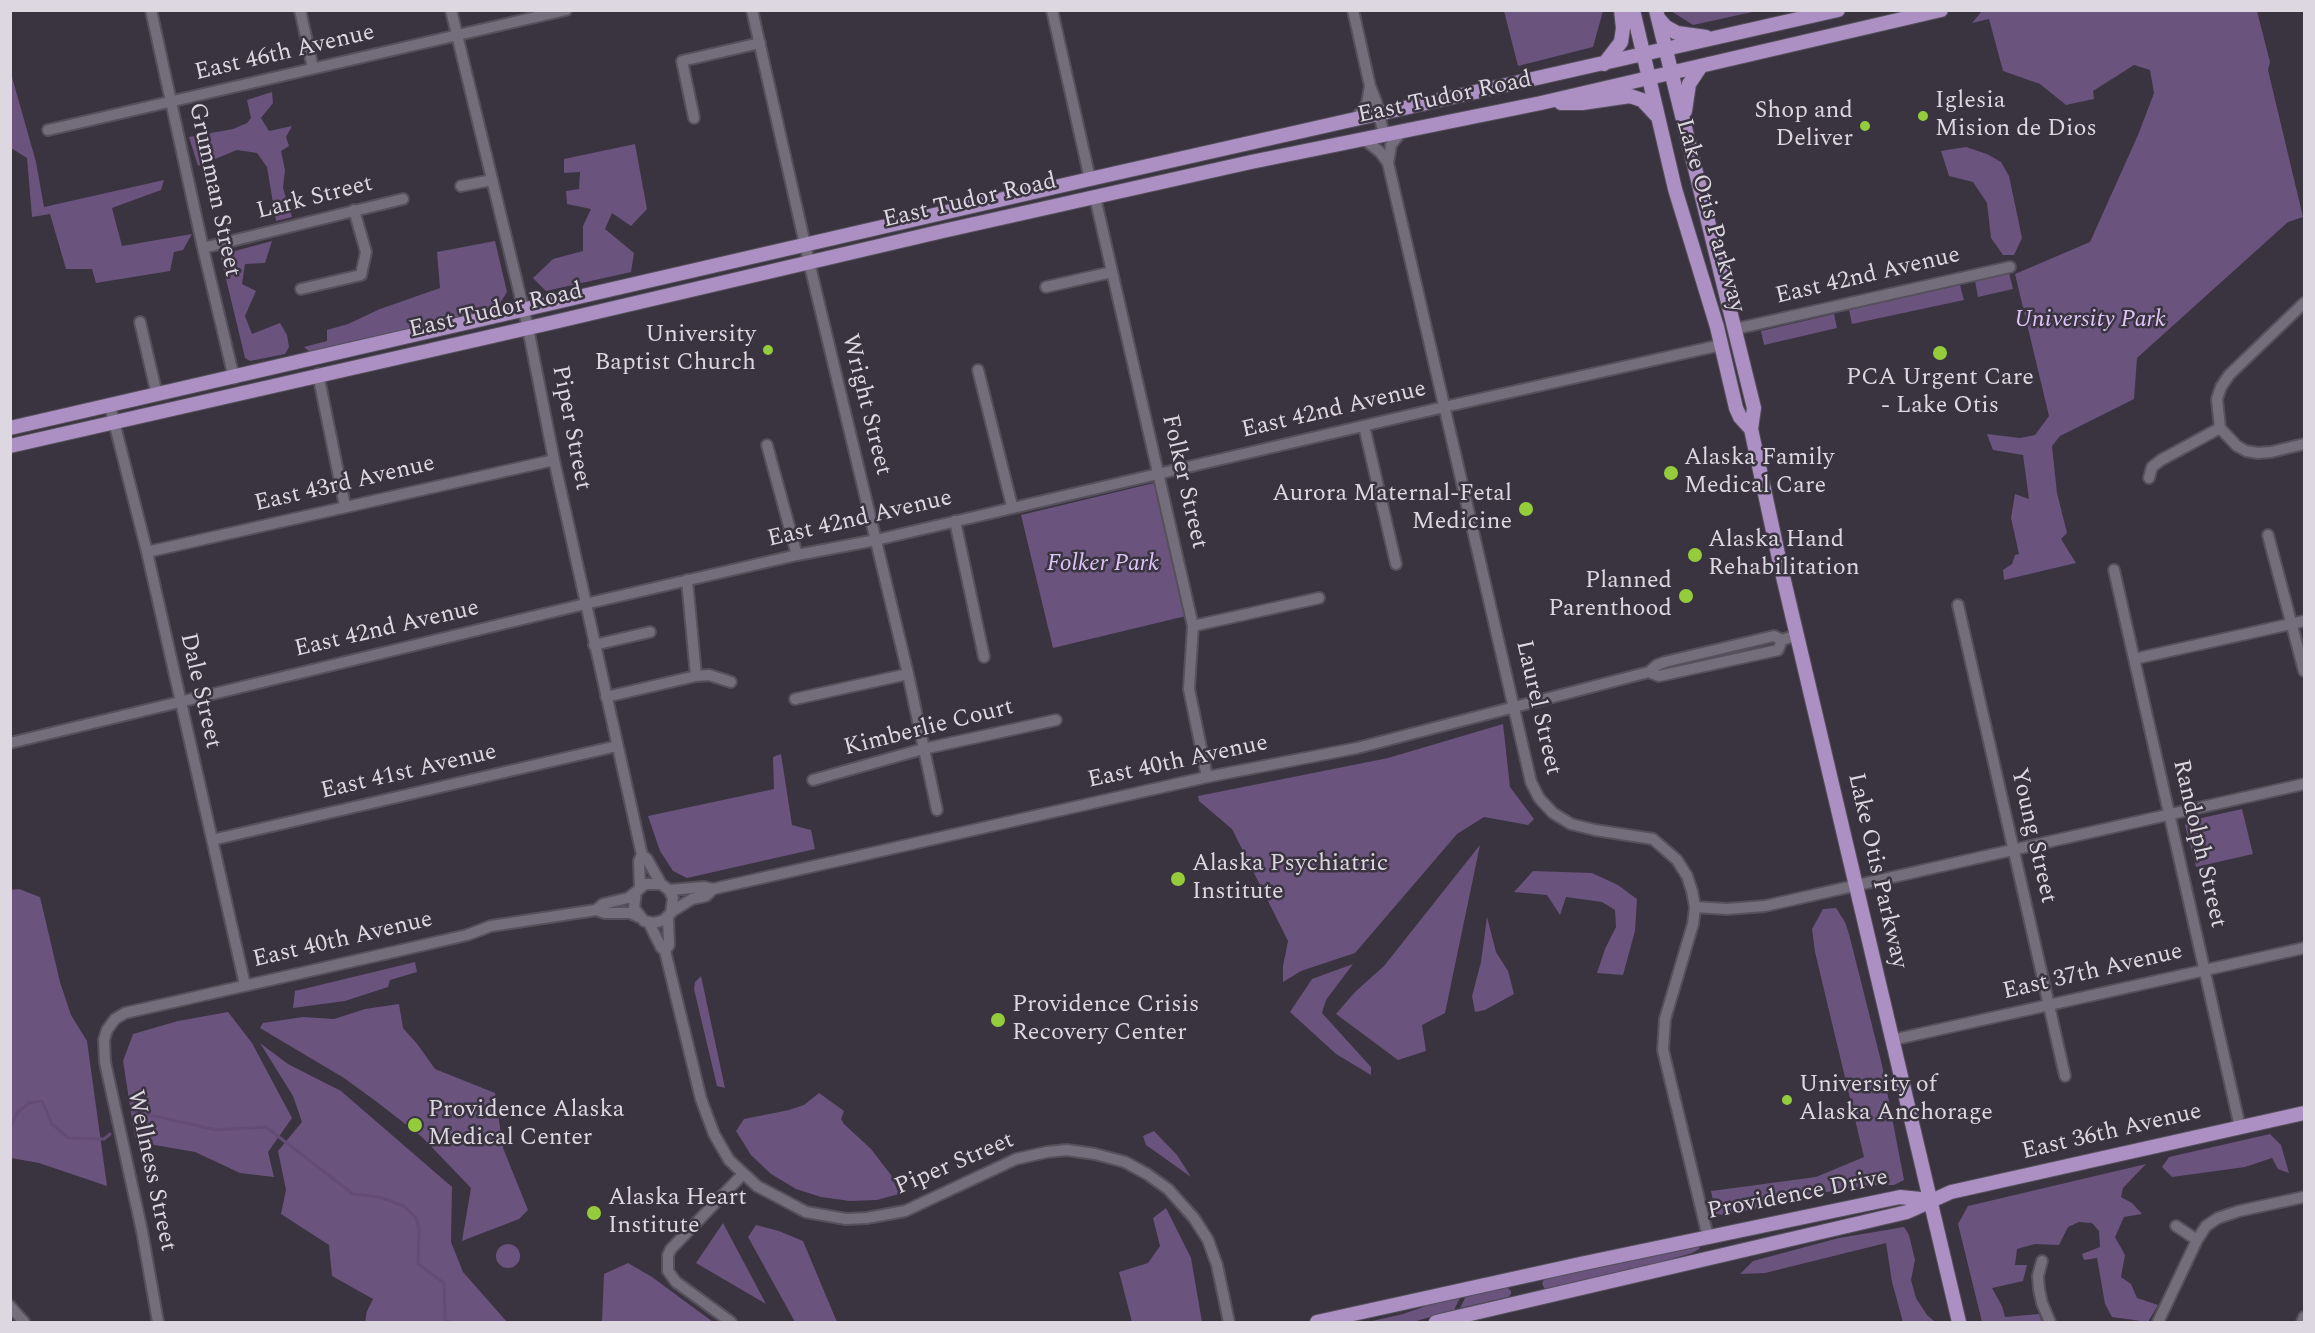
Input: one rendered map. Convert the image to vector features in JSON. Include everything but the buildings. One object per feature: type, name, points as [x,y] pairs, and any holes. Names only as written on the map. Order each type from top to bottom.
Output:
[{"type":"main road","points":[[1604,64],[1621,42],[1623,28],[1621,10]]},
{"type":"main road","name":"Lake Otis Parkway","points":[[1633,10],[1676,193],[1703,280],[1737,412],[1750,429]]},
{"type":"main road","name":"East Tudor Road","points":[[10,428],[1090,179],[1643,56],[1838,10]]},
{"type":"main road","name":"East Tudor Road","points":[[10,446],[1045,208],[1540,103],[1941,10]]},
{"type":"main road","points":[[1657,14],[1666,27],[1677,33],[1721,38]]},
{"type":"main road","name":"Lake Otis Parkway","points":[[1657,14],[1754,408],[1750,429],[1959,1323]]},
{"type":"main road","points":[[1684,125],[1689,84],[1701,66]]},
{"type":"main road","points":[[1540,103],[1581,103],[1630,96],[1642,100],[1657,116]]},
{"type":"main road","points":[[1095,197],[1104,186],[1129,177],[1134,170]]},
{"type":"main road","points":[[1045,208],[1049,200],[1086,189],[1090,179]]},
{"type":"main road","points":[[1703,280],[1716,298],[1723,321],[1728,327],[1735,329]]},
{"type":"main road","points":[[1721,345],[1734,360],[1743,392],[1754,408]]},
{"type":"main road","name":"East 36th Avenue","points":[[1930,1200],[1962,1190],[2304,1113]]},
{"type":"main road","name":"Providence Drive","points":[[1317,1323],[1523,1276],[1900,1197],[1930,1200]]},
{"type":"main road","name":"Providence Drive","points":[[1436,1323],[1907,1212],[1930,1200]]},
{"type":"main road","points":[[1664,1269],[1673,1263],[1702,1252],[1708,1245],[1708,1237]]},
{"type":"main road","points":[[1523,1276],[1530,1301]]},
{"type":"street","name":"Grumman Street","points":[[151,10],[234,378]]},
{"type":"street","points":[[300,10],[313,68]]},
{"type":"street","name":"Piper Street","points":[[451,10],[528,328],[585,604],[642,855],[647,859],[674,903],[670,915],[669,945],[665,951]]},
{"type":"street","name":"East 46th Avenue","points":[[48,130],[566,10]]},
{"type":"street","name":"Wright Street","points":[[752,10],[938,810]]},
{"type":"street","points":[[1052,10],[1090,179]]},
{"type":"street","points":[[1353,10],[1384,135]]},
{"type":"street","points":[[694,118],[682,61],[760,43]]},
{"type":"street","points":[[1355,120],[1366,104],[1370,86]]},
{"type":"street","points":[[1388,163],[1391,145],[1401,132]]},
{"type":"street","points":[[1364,139],[1380,152],[1388,163]]},
{"type":"street","name":"Laurel Street","points":[[1388,163],[1515,706],[1528,774],[1539,798],[1553,813],[1571,824],[1595,830],[1653,838],[1677,860],[1688,876],[1695,907],[1693,924],[1665,1019],[1664,1050],[1708,1237]]},
{"type":"street","points":[[461,186],[492,180]]},
{"type":"street","name":"Folker Street","points":[[1095,197],[1160,472],[1193,626],[1189,689],[1208,777]]},
{"type":"street","name":"Lark Street","points":[[203,248],[403,199]]},
{"type":"street","points":[[301,289],[361,275],[366,252],[354,210]]},
{"type":"street","name":"East 42nd Avenue","points":[[1735,329],[2010,267]]},
{"type":"street","points":[[1046,287],[1112,272]]},
{"type":"street","points":[[2304,303],[2229,375],[2217,399],[2220,428],[2237,446],[2246,451],[2258,453],[2304,444]]},
{"type":"street","points":[[140,322],[157,395]]},
{"type":"street","name":"East 42nd Avenue","points":[[10,743],[180,700],[687,580],[796,555],[876,540],[1012,506],[1721,345]]},
{"type":"street","points":[[978,370],[1012,506]]},
{"type":"street","points":[[318,374],[345,506]]},
{"type":"street","name":"Dale Street","points":[[110,406],[147,552],[245,986]]},
{"type":"street","points":[[1364,426],[1396,564]]},
{"type":"street","points":[[2149,478],[2152,468],[2161,460],[2220,428]]},
{"type":"street","points":[[767,445],[796,555]]},
{"type":"street","name":"East 43rd Avenue","points":[[147,552],[554,460]]},
{"type":"street","points":[[955,521],[984,657]]},
{"type":"street","points":[[2268,535],[2304,671]]},
{"type":"street","name":"Randolph Street","points":[[2114,570],[2241,1127]]},
{"type":"street","points":[[687,580],[696,676]]},
{"type":"street","points":[[1193,626],[1319,598]]},
{"type":"street","name":"Young Street","points":[[1958,605],[2065,1076]]},
{"type":"street","points":[[2134,659],[2304,621]]},
{"type":"street","points":[[594,645],[650,632]]},
{"type":"street","name":"East 40th Avenue","points":[[665,887],[713,889],[1208,777],[1357,748],[1649,672],[1658,665],[1774,636],[1782,640],[1797,635]]},
{"type":"street","points":[[795,699],[908,674]]},
{"type":"street","points":[[606,697],[696,676],[709,675],[731,682]]},
{"type":"street","name":"Kimberlie Court","points":[[813,780],[923,749],[1056,720]]},
{"type":"street","name":"East 41st Avenue","points":[[212,840],[617,746]]},
{"type":"street","points":[[1695,907],[1727,909],[1766,906],[2304,784]]},
{"type":"street","name":"Piper Street","points":[[642,855],[639,861],[638,890],[633,902],[665,951],[700,1099],[717,1143],[743,1174],[772,1196],[806,1212],[846,1219],[867,1218],[905,1211],[1016,1159],[1047,1152],[1067,1150],[1125,1162],[1168,1189],[1194,1218],[1208,1240],[1217,1265],[1229,1323]]},
{"type":"street","points":[[638,890],[650,883],[665,887]]},
{"type":"street","name":"East 40th Avenue","points":[[670,915],[692,899],[706,896],[713,889]]},
{"type":"street","name":"East 40th Avenue","points":[[596,910],[603,904],[628,898],[638,890]]},
{"type":"street","name":"East 40th Avenue","points":[[107,1030],[115,1019],[125,1013],[435,942],[491,926],[596,910],[605,913],[630,913],[644,920]]},
{"type":"street","points":[[644,920],[659,922],[670,915]]},
{"type":"street","name":"East 37th Avenue","points":[[1892,1040],[2304,948]]},
{"type":"street","name":"Wellness Street","points":[[107,1030],[104,1040],[105,1062],[142,1231],[158,1323]]},
{"type":"street","points":[[731,1323],[676,1282],[669,1271],[668,1255],[671,1248],[743,1174]]},
{"type":"street","points":[[2158,1323],[2197,1240],[2206,1226],[2218,1218],[2239,1211],[2304,1197]]},
{"type":"street","points":[[2176,1226],[2197,1240]]},
{"type":"street","points":[[2042,1261],[2038,1276],[2039,1289],[2050,1323]]},
{"type":"street","points":[[10,1306],[24,1323]]},
{"type":"street","points":[[2302,1323],[2304,1317]]},
{"type":"green space","points":[[1504,10],[1603,11],[1593,47],[1518,66]]},
{"type":"green space","points":[[1671,10],[1757,11],[1693,25]]},
{"type":"green space","name":"University Park","points":[[1982,11],[2257,11],[2270,62],[2268,70],[2303,217],[2288,222],[2137,358],[2134,399],[2060,436],[2052,446],[2057,493],[2067,533],[2061,539],[2076,563],[2004,580],[2003,570],[2012,564],[2015,555],[2019,554],[2011,518],[2015,494],[2029,499],[2023,455],[1993,450],[1987,434],[2020,438],[2035,435],[2049,416],[2015,274],[2090,242],[2138,135],[2154,93],[2150,70],[2134,65],[2093,91],[2094,99],[2066,105],[2040,84],[2003,71],[1989,19],[1972,23]]},
{"type":"green space","points":[[10,70],[36,162],[44,207],[164,180],[161,190],[112,208],[122,246],[192,234],[183,250],[174,252],[170,271],[96,283],[92,269],[66,269],[50,214],[32,217],[27,158],[11,148]]},
{"type":"green space","points":[[272,92],[273,103],[261,118],[269,131],[292,126],[286,137],[289,146],[281,151],[285,170],[283,188],[292,217],[276,221],[267,167],[257,153],[237,150],[198,166],[189,137],[233,129],[247,123],[251,118],[247,100]]},
{"type":"green space","points":[[635,144],[647,209],[631,226],[612,213],[605,229],[634,253],[631,272],[546,291],[533,278],[553,259],[583,251],[583,226],[591,209],[567,204],[566,191],[579,189],[580,172],[564,173],[564,159]]},
{"type":"green space","points":[[1966,147],[1987,154],[2001,162],[2009,176],[2022,238],[2014,255],[2003,255],[1991,238],[1987,203],[1973,182],[1949,176],[1941,151]]},
{"type":"green space","points":[[272,241],[265,263],[245,264],[242,284],[256,291],[245,316],[252,334],[280,323],[287,335],[289,347],[285,354],[250,361],[245,358],[221,258],[224,254]]},
{"type":"green space","points":[[495,241],[507,292],[497,308],[310,352],[304,347],[327,341],[327,330],[440,288],[437,252]]},
{"type":"green space","points":[[2009,273],[2013,289],[1978,297],[1975,281]]},
{"type":"green space","points":[[1960,285],[1964,300],[1852,324],[1849,310]]},
{"type":"green space","points":[[1834,314],[1837,328],[1764,345],[1761,331]]},
{"type":"green space","name":"Folker Park","points":[[1154,483],[1186,616],[1053,648],[1021,515]]},
{"type":"green space","points":[[1503,724],[1510,787],[1534,819],[1528,825],[1484,817],[1457,834],[1355,953],[1301,971],[1283,982],[1283,966],[1288,941],[1232,829],[1199,801],[1198,796],[1388,758]]},
{"type":"green space","points":[[781,754],[792,825],[811,830],[815,849],[687,878],[673,871],[660,851],[648,816],[774,789],[773,757]]},
{"type":"green space","points":[[2242,809],[2253,854],[2196,867],[2185,825],[2188,821]]},
{"type":"green space","points":[[1480,845],[1445,1013],[1422,1025],[1426,1051],[1398,1060],[1336,1014],[1355,992],[1384,966]]},
{"type":"green space","points":[[1533,871],[1592,873],[1618,885],[1637,899],[1635,931],[1623,975],[1597,973],[1616,927],[1615,910],[1602,902],[1566,897],[1560,915],[1547,895],[1514,892]]},
{"type":"green space","points":[[19,889],[40,897],[60,982],[71,1015],[87,1041],[107,1186],[39,1163],[11,1158],[10,890]]},
{"type":"green space","points":[[1836,908],[1849,934],[1882,1065],[1904,1180],[1894,1185],[1869,1185],[1809,1195],[1783,1203],[1724,1215],[1716,1214],[1711,1191],[1816,1177],[1864,1157],[1815,952],[1812,929],[1823,909]]},
{"type":"green space","points":[[1487,917],[1496,952],[1508,971],[1514,994],[1485,1010],[1475,1012],[1472,996],[1481,962]]},
{"type":"green space","points":[[415,962],[417,972],[390,980],[388,987],[345,1001],[293,1008],[295,991]]},
{"type":"green space","points":[[1353,964],[1326,1000],[1322,1013],[1371,1067],[1371,1075],[1336,1054],[1290,1012],[1312,979]]},
{"type":"green space","points":[[701,976],[725,1088],[717,1086],[694,989],[695,982]]},
{"type":"green space","points":[[399,1004],[403,1028],[435,1069],[495,1093],[503,1148],[528,1210],[519,1219],[462,1241],[471,1188],[422,1137],[377,1102],[344,1078],[260,1028],[263,1023],[303,1017],[334,1019],[365,1009]]},
{"type":"green space","points":[[228,1012],[252,1043],[292,1118],[268,1152],[274,1177],[240,1173],[195,1152],[149,1144],[135,1138],[123,1061],[133,1034],[178,1021]]},
{"type":"green space","points":[[260,1043],[288,1064],[341,1091],[452,1187],[451,1242],[463,1272],[507,1322],[365,1322],[373,1299],[332,1276],[329,1245],[281,1214],[286,1190],[278,1151],[302,1122],[293,1096]]},
{"type":"green space","points":[[819,1093],[844,1111],[841,1119],[844,1124],[871,1149],[891,1175],[899,1194],[877,1200],[850,1201],[821,1197],[796,1189],[771,1174],[751,1155],[736,1131],[744,1119],[804,1105]]},
{"type":"green space","points":[[1154,1131],[1177,1155],[1191,1177],[1146,1145],[1143,1136]]},
{"type":"green space","points":[[2270,1134],[2281,1145],[2289,1173],[2278,1169],[2272,1158],[2245,1167],[2172,1177],[2162,1167],[2169,1157]]},
{"type":"green space","points":[[2146,1164],[2123,1188],[2121,1197],[2132,1203],[2142,1214],[2124,1217],[2115,1237],[2125,1255],[2121,1277],[2131,1284],[2137,1298],[2158,1305],[2148,1322],[2112,1317],[2105,1304],[2097,1258],[2084,1260],[2082,1254],[2100,1247],[2099,1231],[2092,1223],[2079,1222],[2068,1227],[2059,1245],[2035,1244],[2017,1249],[2015,1265],[2027,1265],[2023,1281],[1992,1288],[2005,1317],[2039,1314],[2042,1322],[1982,1322],[1958,1224],[1968,1206]]},
{"type":"green space","points":[[1166,1208],[1191,1258],[1202,1322],[1132,1322],[1119,1272],[1148,1263],[1160,1246],[1153,1218]]},
{"type":"green space","points":[[723,1223],[766,1304],[696,1263]]},
{"type":"green space","points":[[756,1225],[803,1241],[837,1322],[795,1322],[748,1237]]},
{"type":"green space","points":[[1904,1227],[1909,1235],[1915,1260],[1911,1280],[1916,1298],[1927,1315],[1935,1322],[1903,1322],[1892,1282],[1886,1243],[1765,1273],[1740,1274],[1753,1261],[1839,1238]]},
{"type":"green space","points":[[1701,1243],[1699,1249],[1692,1253],[1617,1275],[1546,1291],[1542,1284],[1544,1279],[1556,1275]]},
{"type":"green space","points":[[508,1244],[516,1248],[520,1256],[516,1264],[508,1268],[500,1264],[496,1256],[500,1248]]},
{"type":"green space","points":[[628,1263],[652,1277],[713,1322],[602,1322],[604,1274]]},
{"type":"green space","points":[[1508,1288],[1511,1291],[1508,1297],[1460,1308],[1466,1296]]},
{"type":"green space","points":[[1460,1298],[1454,1310],[1413,1322],[1368,1322],[1403,1314],[1437,1302]]},
{"type":"waterway","points":[[10,1129],[17,1113],[29,1103],[42,1101],[52,1124],[68,1138],[104,1139],[110,1134]]},
{"type":"waterway","points":[[133,1111],[216,1130],[266,1127],[353,1194],[379,1197],[404,1206],[416,1218],[419,1228],[418,1264],[444,1283],[445,1321],[450,1322]]},
{"type":"place","name":"Iglesia Mision de Dios","points":[[1923,116]]},
{"type":"place","name":"Shop and Deliver","points":[[1865,126]]},
{"type":"place","name":"University Baptist Church","points":[[768,350]]},
{"type":"place","name":"PCA Urgent Care - Lake Otis","points":[[1940,353]]},
{"type":"place","name":"Alaska Family Medical Care","points":[[1671,473]]},
{"type":"place","name":"Aurora Maternal-Fetal Medicine","points":[[1526,509]]},
{"type":"place","name":"Alaska Hand Rehabilitation","points":[[1695,555]]},
{"type":"place","name":"Planned Parenthood","points":[[1686,596]]},
{"type":"place","name":"Alaska Psychiatric Institute","points":[[1178,879]]},
{"type":"place","name":"Providence Crisis Recovery Center","points":[[998,1020]]},
{"type":"place","name":"University of Alaska Anchorage","points":[[1787,1100]]},
{"type":"place","name":"Providence Alaska Medical Center","points":[[415,1125]]},
{"type":"place","name":"Alaska Heart Institute","points":[[594,1213]]}]
